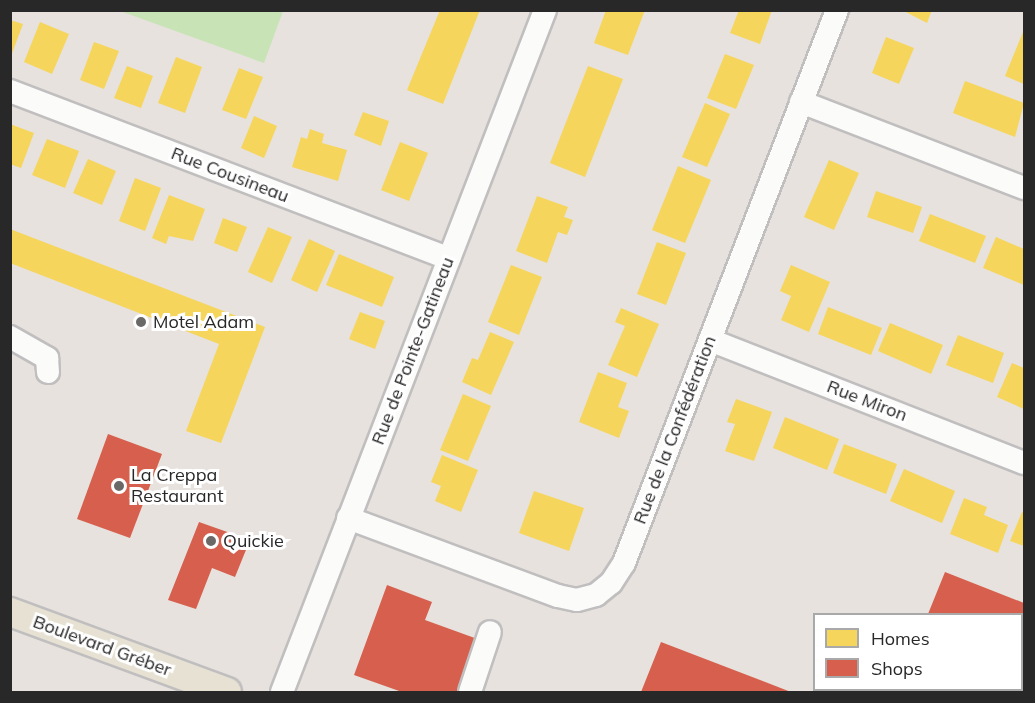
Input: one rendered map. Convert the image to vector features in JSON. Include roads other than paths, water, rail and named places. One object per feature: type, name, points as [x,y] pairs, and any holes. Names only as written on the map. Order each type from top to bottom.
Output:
[{"type":"main road","name":"Boulevard Gréber","points":[[10,612],[228,693]]},
{"type":"street","name":"Rue de Pointe-Gatineau","points":[[282,693],[545,10]]},
{"type":"street","name":"Rue de la Confédération","points":[[348,518],[558,596],[577,600],[596,596],[624,563],[837,10]]},
{"type":"street","name":"Rue Cousineau","points":[[10,91],[449,259]]},
{"type":"street","points":[[801,102],[1024,188]]},
{"type":"street","points":[[10,337],[47,358],[48,372]]},
{"type":"street","name":"Rue Miron","points":[[710,340],[1024,463]]},
{"type":"street","points":[[470,693],[490,632]]},
{"type":"place","name":"Motel Adam","points":[[141,322]]},
{"type":"place","name":"La Creppa Restaurant","points":[[119,486]]},
{"type":"place","name":"Quickie","points":[[211,541]]}]
